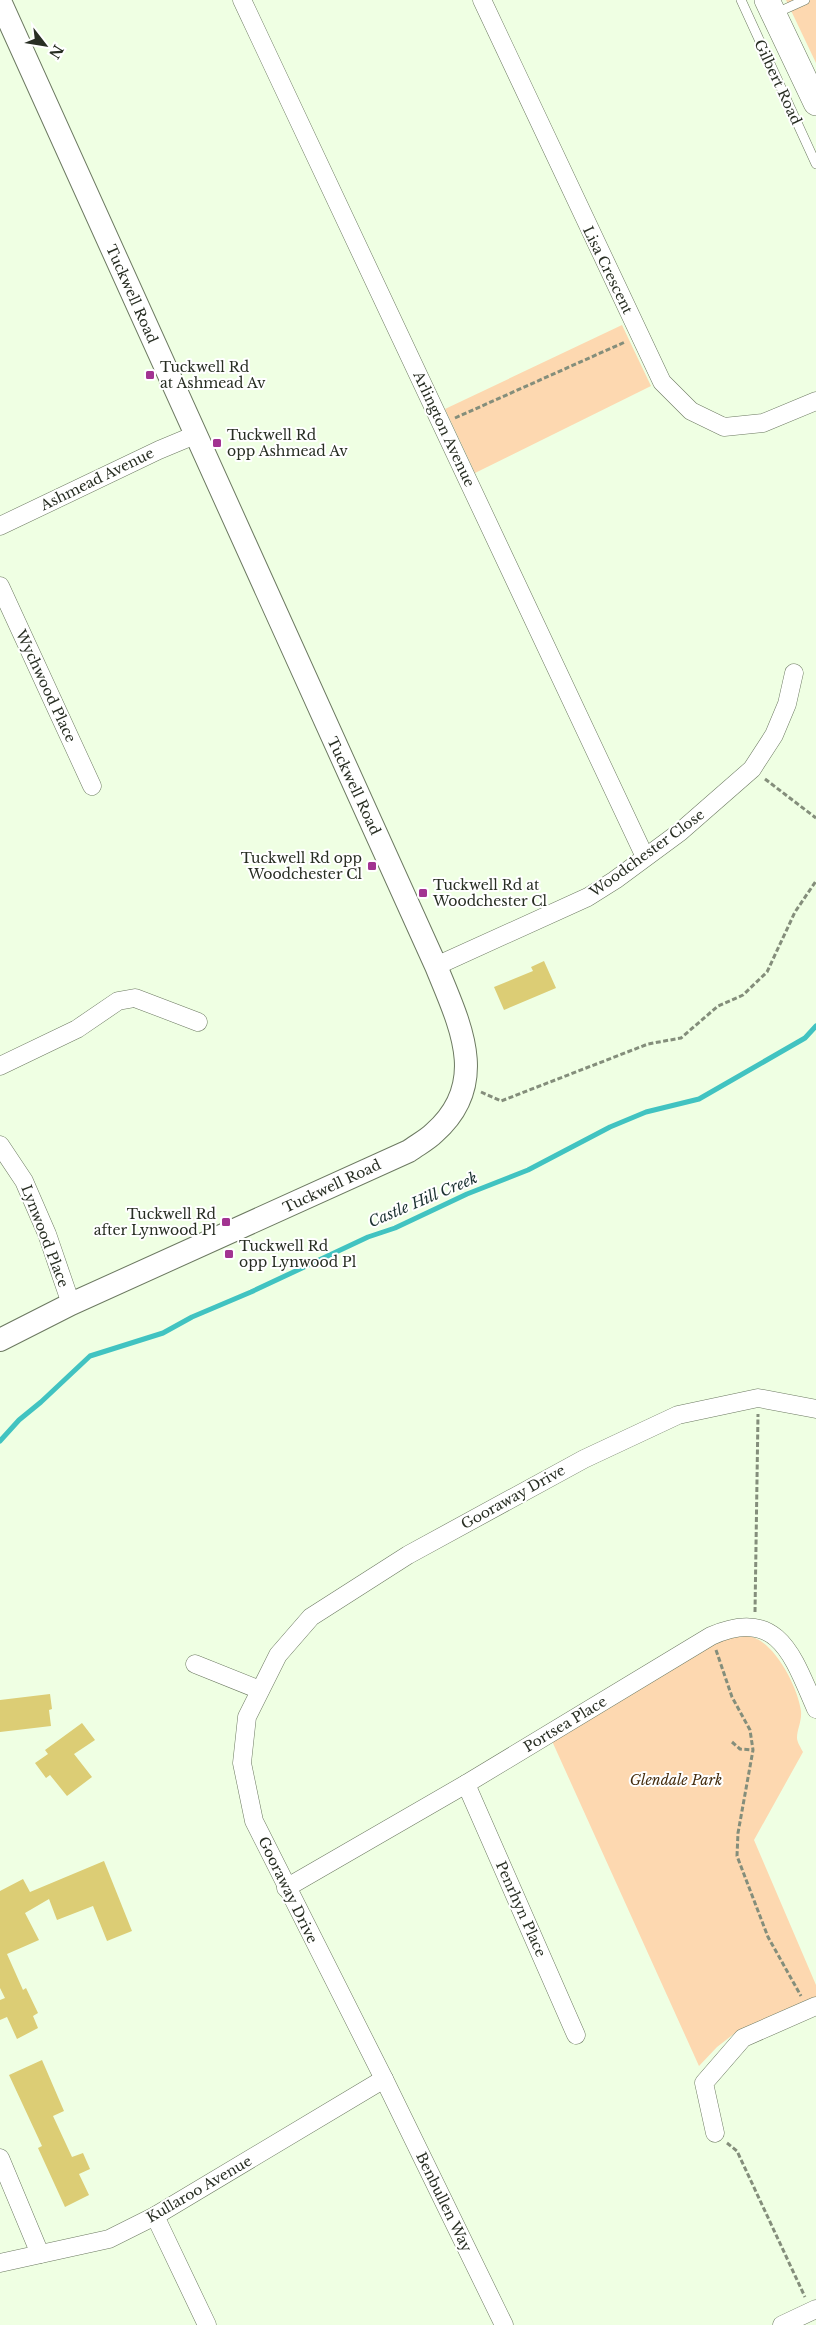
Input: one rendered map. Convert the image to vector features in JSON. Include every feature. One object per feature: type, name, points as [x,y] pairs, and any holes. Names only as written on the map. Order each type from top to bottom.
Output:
[{"type":"main road","name":"Gilbert Road","points":[[770,7],[816,103]]},
{"type":"street","name":"Arlington Avenue","points":[[242,0],[645,858]]},
{"type":"street","name":"Lisa Crescent","points":[[482,0],[662,382],[691,411],[724,427],[763,423],[816,401]]},
{"type":"street","name":"Tuckwell Road","points":[[0,2],[436,966],[462,1029],[467,1057],[466,1084],[456,1107],[435,1132],[409,1151],[70,1304],[0,1340]]},
{"type":"street","name":"Ashmead Avenue","points":[[0,526],[158,450],[195,435]]},
{"type":"street","name":"Wychwood Place","points":[[0,586],[92,786]]},
{"type":"street","name":"Woodchester Close","points":[[436,966],[588,898],[645,858],[714,804],[752,769],[774,735],[787,704],[794,673]]},
{"type":"street","points":[[0,1066],[77,1029],[118,1001],[135,998],[198,1022]]},
{"type":"street","name":"Lynwood Place","points":[[0,1145],[24,1181],[47,1234],[70,1304]]},
{"type":"street","name":"Gooraway Drive","points":[[384,2079],[286,1888],[254,1821],[242,1763],[247,1717],[278,1655],[311,1617],[408,1555],[584,1459],[669,1419],[758,1398],[816,1409]]},
{"type":"street","points":[[755,1626],[775,1636],[792,1656],[816,1709]]},
{"type":"street","name":"Portsea Place","points":[[286,1888],[466,1784],[711,1636],[731,1627],[755,1626]]},
{"type":"street","points":[[195,1664],[260,1690]]},
{"type":"street","name":"Penrhyn Place","points":[[466,1784],[576,2034]]},
{"type":"street","points":[[714,2133],[704,2083],[743,2038],[812,2008]]},
{"type":"street","name":"Kullaroo Avenue","points":[[0,2263],[108,2239],[155,2216],[384,2079]]},
{"type":"street","name":"Benbullen Way","points":[[384,2079],[504,2325]]},
{"type":"street","points":[[0,2158],[40,2254]]},
{"type":"street","points":[[155,2216],[207,2325]]},
{"type":"street","points":[[782,2325],[814,2310]]},
{"type":"lane","name":"Gilbert Road","points":[[741,0],[816,164]]},
{"type":"lane","points":[[770,7],[805,0]]},
{"type":"path","points":[[441,424],[639,335]]},
{"type":"path","points":[[752,769],[816,818]]},
{"type":"path","points":[[466,1084],[501,1101],[648,1044],[681,1038],[718,1006],[744,994],[767,972],[795,912],[816,881]]},
{"type":"path","points":[[755,1626],[758,1398]]},
{"type":"path","points":[[711,1636],[732,1697],[750,1730],[753,1750],[738,1833],[737,1856],[768,1937],[812,2008]]},
{"type":"path","points":[[732,1742],[740,1749],[753,1750]]},
{"type":"path","points":[[714,2133],[737,2151],[814,2310]]},
{"type":"green space","points":[[786,0],[816,0],[816,63]]},
{"type":"green space","points":[[622,325],[651,386],[475,473],[445,409]]},
{"type":"green space","name":"Glendale Park","points":[[728,1636],[752,1637],[761,1641],[769,1648],[791,1679],[799,1702],[801,1715],[797,1738],[803,1752],[754,1840],[816,1985],[816,1998],[735,2033],[717,2047],[699,2066],[552,1741],[697,1652]]},
{"type":"building","points":[[544,961],[556,988],[504,1010],[494,987],[533,971],[531,967]]},
{"type":"building","points":[[50,1694],[52,1709],[49,1710],[51,1726],[0,1732],[0,1700]]},
{"type":"building","points":[[82,1723],[95,1740],[74,1754],[92,1777],[67,1796],[50,1775],[46,1778],[35,1763],[48,1754],[45,1750]]},
{"type":"building","points":[[104,1861],[132,1931],[107,1941],[93,1906],[57,1920],[49,1899],[25,1913],[39,1940],[7,1954],[23,1990],[26,1988],[38,2013],[33,2016],[38,2028],[17,2039],[7,2017],[0,2020],[0,2000],[5,1998],[0,1988],[0,1891],[23,1879],[30,1892]]},
{"type":"building","points":[[42,2060],[64,2111],[53,2116],[72,2157],[83,2153],[90,2169],[79,2174],[89,2195],[65,2207],[38,2148],[42,2146],[9,2075]]},
{"type":"waterway","name":"Castle Hill Creek","points":[[0,1441],[19,1420],[90,1356],[163,1333],[192,1317],[251,1292],[368,1237],[395,1228],[467,1194],[528,1170],[610,1127],[646,1112],[699,1099],[805,1038],[816,1026]]},
{"type":"place","name":"Tuckwell Rd at Ashmead Av","points":[[150,375]]},
{"type":"place","name":"Tuckwell Rd opp Ashmead Av","points":[[217,443]]},
{"type":"place","name":"Tuckwell Rd opp Woodchester Cl","points":[[372,866]]},
{"type":"place","name":"Tuckwell Rd at Woodchester Cl","points":[[423,893]]},
{"type":"place","name":"Tuckwell Rd after Lynwood Pl","points":[[226,1222]]},
{"type":"place","name":"Tuckwell Rd opp Lynwood Pl","points":[[229,1254]]}]
